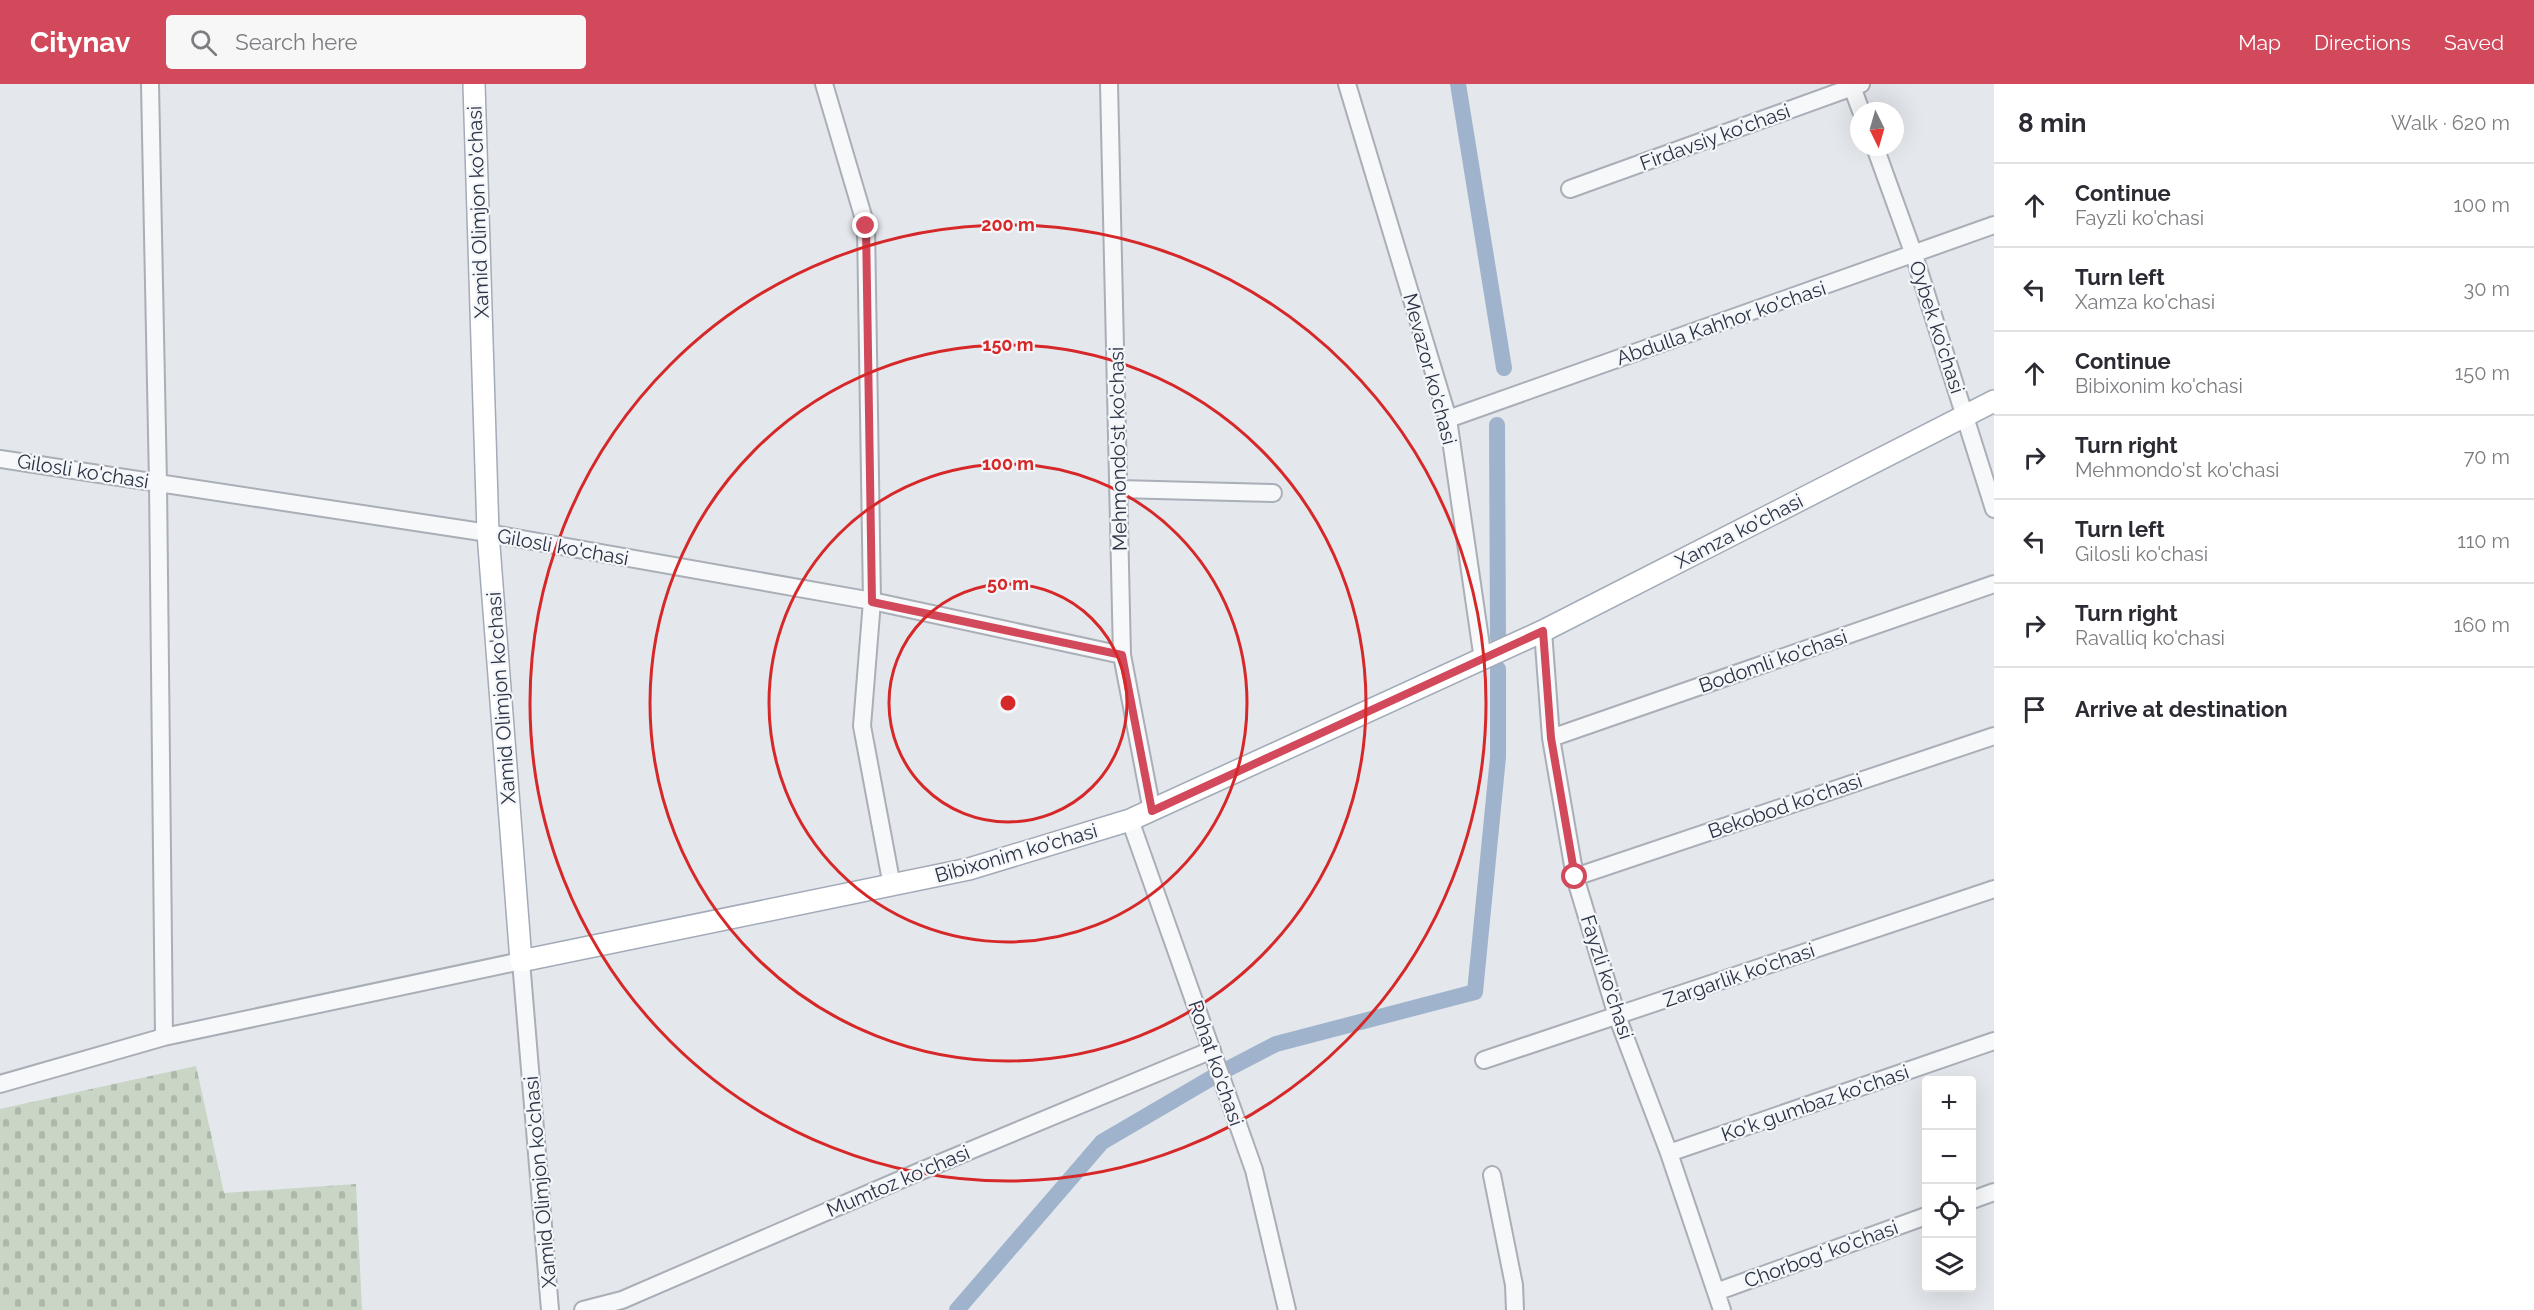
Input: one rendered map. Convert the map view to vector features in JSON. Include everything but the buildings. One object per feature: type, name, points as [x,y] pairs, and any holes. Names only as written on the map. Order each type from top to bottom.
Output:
[{"type":"main road","name":"Xamid Olimjon ko'chasi","points":[[474,84],[488,533],[521,961]]},
{"type":"main road","name":"Xamza ko'chasi","points":[[1483,660],[1994,401]]},
{"type":"main road","name":"Bibixonim ko'chasi","points":[[521,961],[969,869],[1130,820],[1483,660]]},
{"type":"street","points":[[150,84],[158,483],[164,1037]]},
{"type":"street","points":[[824,84],[866,226],[872,602],[861,726],[892,886]]},
{"type":"street","name":"Mehmondo'st ko'chasi","points":[[1109,84],[1122,655],[1152,811]]},
{"type":"street","name":"Mevazor ko'chasi","points":[[1347,84],[1448,419],[1483,660]]},
{"type":"street","points":[[1855,85],[1859,102]]},
{"type":"street","name":"Firdavsiy ko'chasi","points":[[1570,189],[1855,85]]},
{"type":"street","name":"Oybek ko'chasi","points":[[1878,156],[1914,255],[1994,509]]},
{"type":"street","name":"Abdulla Kahhor ko'chasi","points":[[1448,419],[1994,225]]},
{"type":"street","name":"Gilosli ko'chasi","points":[[0,459],[488,533],[872,602],[1122,655]]},
{"type":"street","points":[[1119,489],[1273,493]]},
{"type":"street","name":"Bodomli ko'chasi","points":[[1551,738],[1994,584]]},
{"type":"street","name":"Fayzli ko'chasi","points":[[1543,631],[1551,738],[1575,877],[1617,1016],[1669,1153],[1722,1310]]},
{"type":"street","name":"Bekobod ko'chasi","points":[[1575,877],[1994,736]]},
{"type":"street","name":"Rohat ko'chasi","points":[[1130,820],[1254,1170],[1287,1310]]},
{"type":"street","name":"Zargarlik ko'chasi","points":[[1484,1060],[1994,889]]},
{"type":"street","points":[[0,1084],[164,1037],[521,961]]},
{"type":"street","name":"Xamid Olimjon ko'chasi","points":[[521,961],[550,1310]]},
{"type":"street","name":"Ko'k gumbaz ko'chasi","points":[[1669,1153],[1994,1041]]},
{"type":"street","name":"Mumtoz ko'chasi","points":[[584,1310],[622,1300],[915,1173],[1212,1050]]},
{"type":"street","points":[[1492,1175],[1514,1285],[1515,1310]]},
{"type":"street","points":[[1976,1198],[1994,1192]]},
{"type":"street","name":"Chorbog' ko'chasi","points":[[1716,1292],[1922,1217]]},
{"type":"green space","points":[[196,1066],[224,1193],[356,1184],[362,1310],[0,1310],[0,1109]]},
{"type":"waterway","points":[[1458,84],[1504,368]]},
{"type":"waterway","points":[[1497,425],[1498,638]]},
{"type":"waterway","points":[[957,1310],[1102,1142],[1220,1073],[1276,1044],[1475,992],[1498,757],[1498,669]]},
{"type":"route","points":[[866,226],[872,602],[1122,655],[1152,811],[1543,631],[1551,738],[1575,877]]}]
